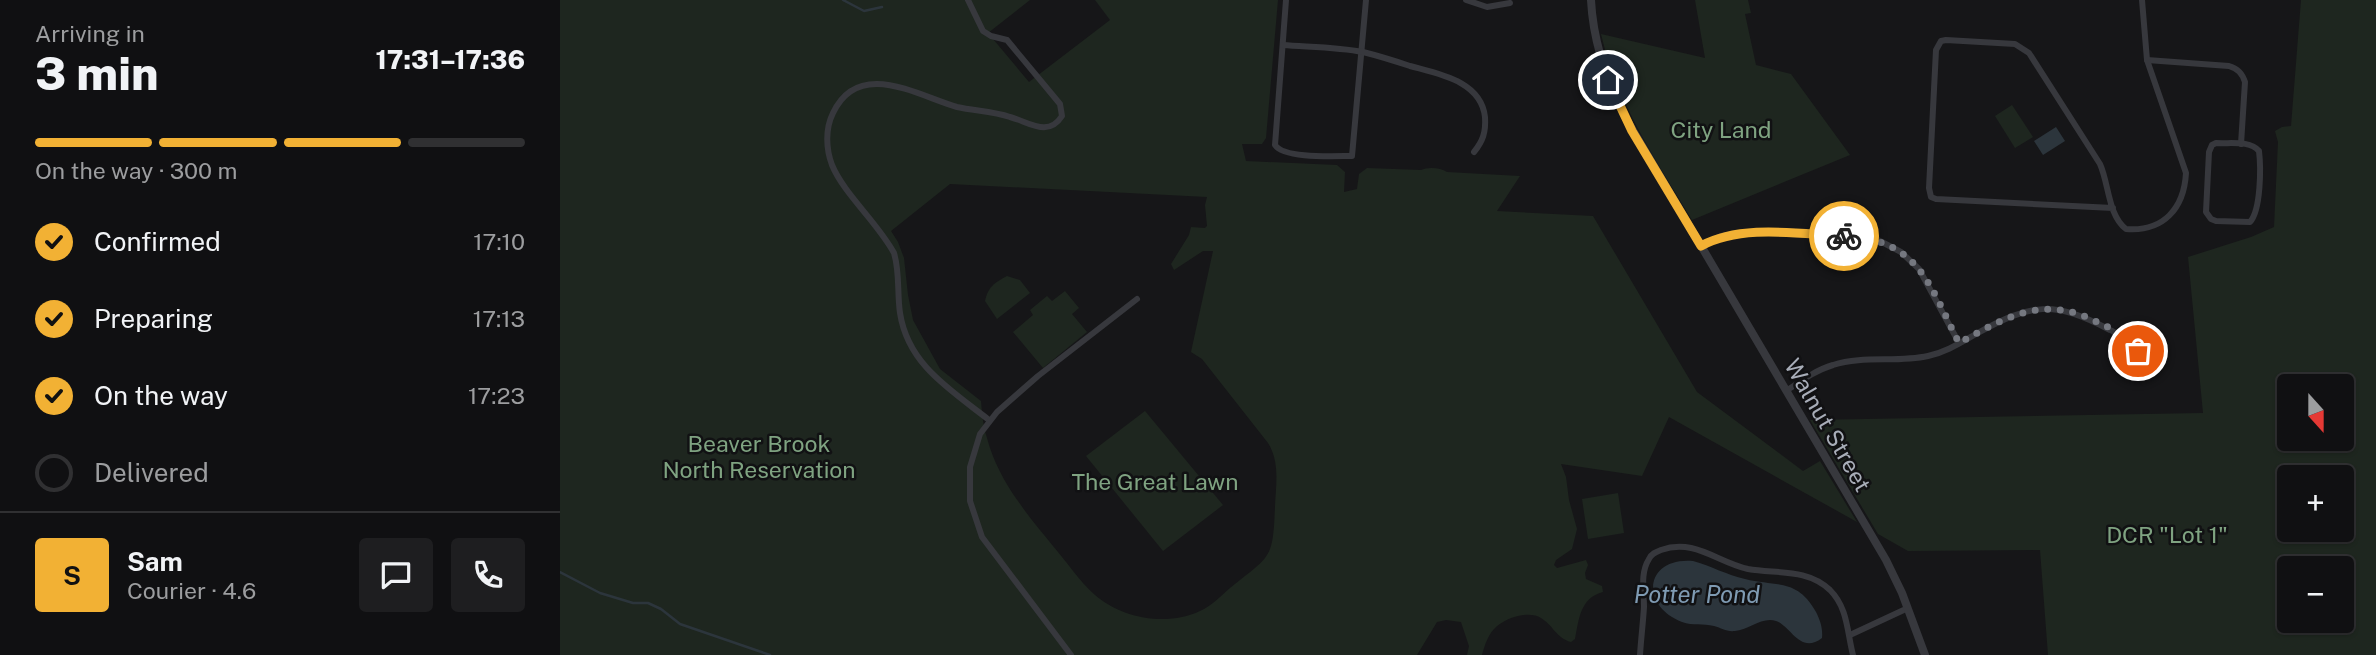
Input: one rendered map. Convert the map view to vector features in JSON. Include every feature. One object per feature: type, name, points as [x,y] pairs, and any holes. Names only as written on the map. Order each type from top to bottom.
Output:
[{"type":"street","points":[[968,0],[983,30],[990,36],[1007,40],[1062,110],[1059,121],[1040,128],[1010,117],[960,107],[887,83],[859,88],[842,100],[834,110],[827,132],[833,168],[894,253],[900,313],[911,348],[934,377],[989,420]]},
{"type":"street","points":[[1286,0],[1274,140],[1278,150],[1289,153],[1352,156],[1366,0]]},
{"type":"street","points":[[1466,0],[1487,6],[1510,3]]},
{"type":"street","name":"Walnut Street","points":[[1591,0],[1596,37],[1616,100],[1886,560],[1908,608],[1925,655]]},
{"type":"street","points":[[2113,208],[1931,197],[1929,188],[1936,50],[1941,41],[2015,44],[2029,53],[2100,164],[2121,225],[2126,229],[2144,228],[2172,214],[2182,200],[2186,173],[2147,60],[2141,0]]},
{"type":"street","points":[[1283,45],[1362,52],[1441,75],[1469,89],[1484,109],[1485,124],[1481,143],[1474,152]]},
{"type":"street","points":[[2147,60],[2229,65],[2242,74],[2245,82],[2241,144]]},
{"type":"street","points":[[2216,143],[2241,144],[2253,145],[2260,155],[2256,213],[2250,222],[2216,221],[2206,212],[2210,148],[2216,143]]},
{"type":"street","points":[[1701,246],[1721,236],[1741,233],[1878,240],[1901,252],[1919,269],[1959,343]]},
{"type":"street","points":[[1071,655],[982,537],[972,512],[968,487],[973,449],[989,420],[1038,376],[1136,299]]},
{"type":"street","points":[[1786,391],[1834,364],[1914,358],[1938,353],[2004,318],[2023,312],[2062,310],[2084,316],[2120,335]]},
{"type":"street","points":[[1640,655],[1643,579],[1649,556],[1675,545],[1709,552],[1748,569],[1807,576],[1829,589],[1839,603],[1850,635],[1853,655]]},
{"type":"street","points":[[1850,635],[1908,608]]},
{"type":"green space","name":"Beaver Brook North Reservation","points":[[560,0],[1030,0],[988,33],[1029,82],[1110,20],[1095,0],[1278,0],[1266,138],[1262,144],[1242,144],[1246,161],[1337,165],[1345,172],[1344,192],[1357,189],[1359,174],[1367,168],[1434,168],[1447,172],[1520,176],[1497,211],[1593,216],[1697,392],[1803,471],[1820,461],[1857,522],[1669,417],[1642,476],[1561,464],[1577,529],[1572,549],[1556,560],[1554,565],[1557,568],[1586,560],[1586,579],[1602,586],[1603,592],[1585,604],[1575,639],[1571,642],[1562,638],[1541,618],[1530,615],[1517,616],[1498,625],[1490,634],[1482,655],[1467,655],[1469,646],[1461,622],[1446,620],[1437,622],[1417,655],[560,655]],"holes":[[[950,184],[1207,197],[1207,226],[1191,227],[1171,264],[1174,270],[1203,251],[1213,251],[1191,352],[1202,359],[1272,450],[1276,473],[1273,537],[1271,547],[1262,562],[1208,606],[1187,616],[1145,618],[1118,609],[1095,595],[1078,578],[1014,495],[992,453],[981,401],[940,369],[913,320],[904,258],[891,231]]]},
{"type":"green space","name":"City Land","points":[[1695,0],[1748,0],[1751,13],[1745,14],[1756,65],[1791,74],[1850,155],[1692,220],[1627,107],[1601,34],[1705,58]]},
{"type":"green space","name":"DCR \"Lot 1\"","points":[[2301,0],[2376,0],[2376,655],[2048,655],[2040,550],[1908,551],[1878,534],[1810,420],[2203,413],[2188,257],[2274,227],[2278,142],[2275,131],[2291,126]]},
{"type":"green space","points":[[2012,105],[2033,137],[2015,148],[1995,116]]},
{"type":"green space","points":[[1007,276],[1020,280],[1030,293],[997,319],[985,301],[992,286]]},
{"type":"green space","points":[[1065,291],[1079,308],[1072,314],[1087,332],[1043,368],[1013,332],[1033,315],[1030,310],[1047,296],[1052,301]]},
{"type":"green space","name":"The Great Lawn","points":[[1145,411],[1223,505],[1163,551],[1086,456]]},
{"type":"green space","points":[[1618,493],[1624,533],[1588,539],[1582,499]]},
{"type":"water","points":[[2056,127],[2065,141],[2043,155],[2034,141]]},
{"type":"water","name":"Potter Pond","points":[[1693,561],[1738,577],[1794,589],[1809,601],[1816,612],[1821,624],[1822,638],[1808,643],[1802,641],[1781,624],[1771,620],[1732,631],[1682,622],[1668,614],[1659,605],[1654,594],[1653,584],[1657,574],[1665,566]]},
{"type":"waterway","points":[[843,0],[864,11],[882,7]]},
{"type":"waterway","points":[[560,572],[600,593],[633,603],[648,603],[661,609],[680,624],[770,655]]},
{"type":"way so far","points":[[1844,236],[1878,240],[1890,245],[1910,260],[1926,279],[1959,343],[2004,318],[2042,309],[2062,310],[2084,316],[2120,335],[2126,350],[2134,353],[2138,351]]},
{"type":"route","points":[[1608,80],[1632,131],[1701,246],[1721,236],[1741,233],[1844,236]]}]
